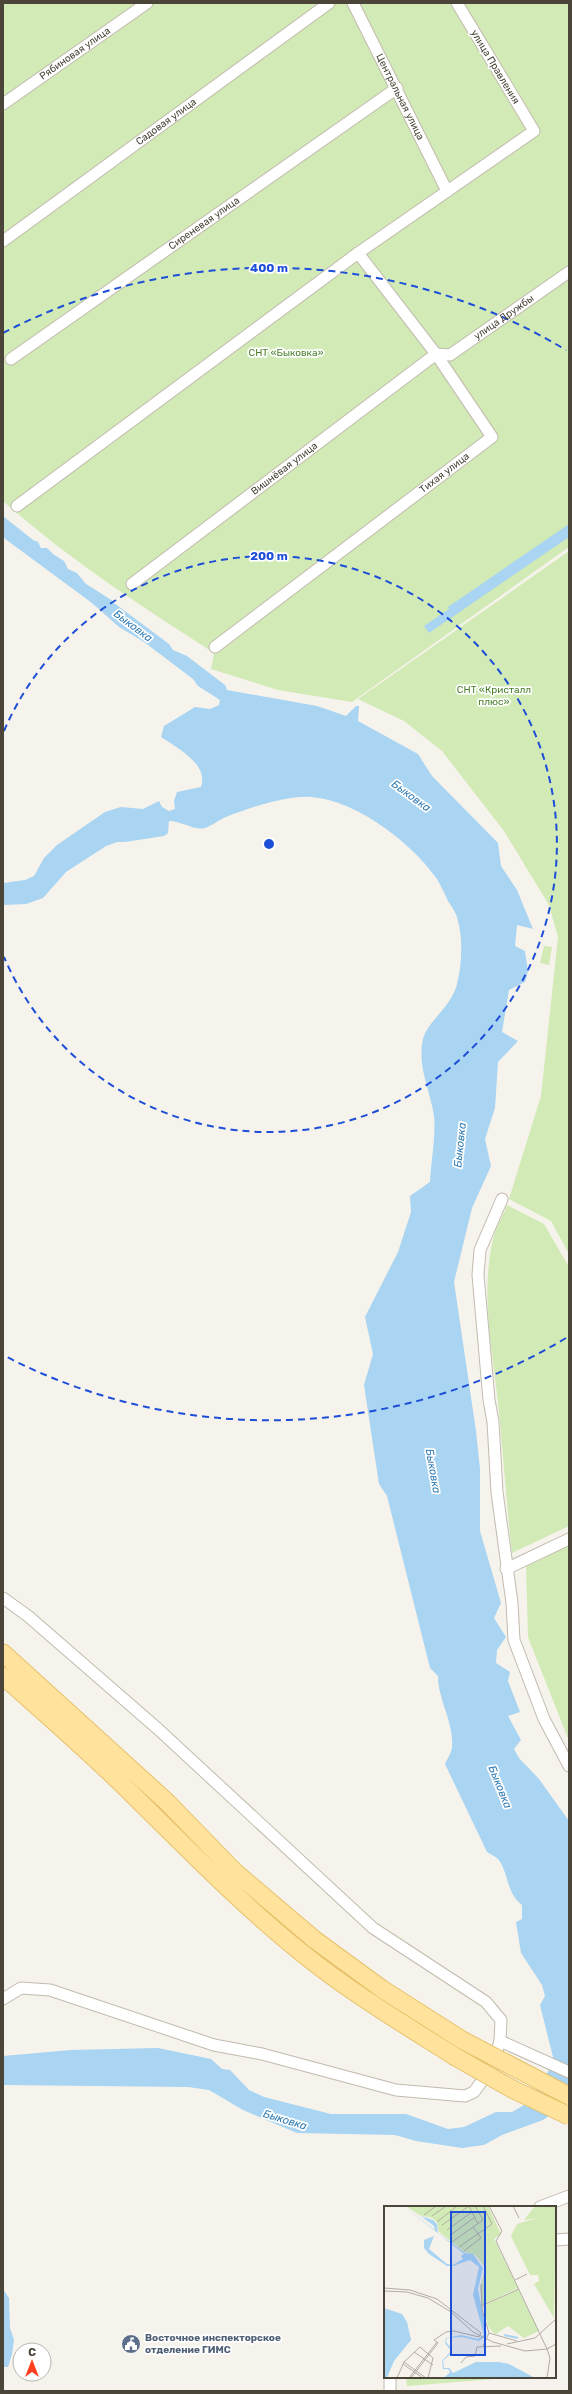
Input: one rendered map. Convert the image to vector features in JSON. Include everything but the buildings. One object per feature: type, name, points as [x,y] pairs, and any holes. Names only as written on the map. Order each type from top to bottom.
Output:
[{"type":"main road","points":[[3,1653],[112,1749],[167,1802],[235,1872],[315,1940],[382,1989],[462,2040],[569,2096]]},
{"type":"main road","points":[[3,1676],[60,1725],[132,1793],[222,1884],[302,1953],[366,2000],[454,2056],[514,2090],[569,2116]]},
{"type":"street","name":"Рябиновая улица","points":[[3,104],[147,3]]},
{"type":"street","name":"Садовая улица","points":[[3,241],[330,3]]},
{"type":"street","name":"Центральная улица","points":[[353,3],[397,88],[447,191]]},
{"type":"street","name":"улица Правления","points":[[447,191],[534,131],[457,3]]},
{"type":"street","name":"Сиреневая улица","points":[[11,360],[397,88]]},
{"type":"street","points":[[17,506],[358,253],[447,191]]},
{"type":"street","name":"Тихая улица","points":[[215,647],[492,437],[436,354],[358,253]]},
{"type":"street","name":"улица Дружбы","points":[[436,354],[450,355],[569,272]]},
{"type":"street","name":"Вишнёвая улица","points":[[132,584],[436,354]]},
{"type":"street","points":[[502,1200],[480,1250],[478,1275],[489,1400],[494,1422],[497,1492],[506,1569],[512,1604],[514,1640],[544,1719],[569,1766]]},
{"type":"street","points":[[506,1569],[569,1539]]},
{"type":"street","points":[[3,1598],[28,1616],[158,1729],[373,1928],[486,2002],[501,2020],[500,2041],[492,2067],[474,2092],[464,2096],[438,2094],[396,2090],[262,2054],[214,2045],[50,1990],[21,1988],[3,1999]]},
{"type":"street","points":[[500,2041],[569,2072]]},
{"type":"street","points":[[543,2206],[569,2196]]},
{"type":"street","points":[[556,2240],[569,2239]]},
{"type":"street","points":[[390,2378],[390,2391]]},
{"type":"green space","name":"СНТ «Быковка»","points":[[3,3],[569,3],[569,547],[352,702],[278,690],[211,669],[214,653],[132,600],[79,562],[53,543],[3,501]]},
{"type":"green space","name":"СНТ «Кристалл плюс»","points":[[569,551],[569,1254],[551,1221],[509,1199],[541,1096],[558,937],[549,905],[504,831],[442,751],[404,721],[358,699]]},
{"type":"green space","points":[[544,946],[552,947],[549,965],[540,963]]},
{"type":"green space","points":[[507,1205],[544,1224],[569,1267],[569,1526],[512,1553],[498,1400],[489,1331],[487,1285],[493,1239]]},
{"type":"green space","points":[[569,1544],[569,1741],[528,1637],[526,1565]]},
{"type":"green space","points":[[406,2378],[507,2378],[407,2386]]},
{"type":"water","name":"Быковка","points":[[3,516],[33,540],[38,542],[41,548],[47,548],[64,561],[68,569],[77,573],[86,584],[113,601],[169,644],[173,650],[187,656],[225,685],[227,690],[317,706],[346,716],[356,706],[359,706],[358,721],[418,754],[432,776],[498,843],[501,866],[517,890],[533,929],[517,925],[515,946],[525,951],[528,971],[525,982],[509,990],[502,1032],[518,1041],[498,1062],[495,1108],[485,1139],[491,1166],[472,1208],[454,1282],[476,1431],[480,1469],[480,1531],[501,1603],[494,1618],[506,1637],[497,1650],[496,1663],[510,1672],[508,1681],[520,1712],[508,1716],[521,1740],[514,1749],[519,1758],[539,1779],[569,1821],[569,2103],[543,2120],[502,2135],[484,2145],[462,2148],[416,2141],[395,2135],[297,2133],[243,2110],[209,2090],[188,2087],[3,2085],[3,2056],[71,2050],[158,2048],[211,2059],[222,2069],[230,2070],[249,2090],[264,2097],[331,2114],[406,2114],[448,2129],[464,2127],[496,2112],[512,2112],[531,2101],[554,2061],[540,2005],[545,1996],[542,1985],[521,1953],[516,1922],[522,1919],[522,1905],[510,1889],[502,1865],[498,1859],[487,1852],[445,1764],[452,1749],[451,1729],[440,1694],[438,1676],[430,1668],[387,1496],[379,1484],[364,1385],[373,1354],[365,1317],[398,1252],[411,1212],[410,1196],[430,1182],[434,1140],[434,1116],[423,1069],[423,1039],[429,1026],[450,999],[459,977],[461,944],[460,928],[457,916],[437,879],[413,851],[398,838],[382,826],[346,806],[328,800],[311,797],[291,798],[256,806],[226,817],[201,829],[174,821],[169,821],[168,833],[164,836],[117,842],[106,846],[66,872],[43,898],[26,904],[3,905],[3,883],[25,880],[34,876],[44,858],[57,845],[105,812],[121,807],[143,809],[159,801],[162,807],[169,811],[175,809],[174,801],[177,792],[201,787],[202,779],[196,764],[183,752],[161,737],[164,726],[195,707],[210,709],[219,705],[220,700],[198,686],[193,679],[144,642],[119,627],[92,603],[3,537]]},
{"type":"water","points":[[569,524],[569,537],[429,633],[424,626],[449,609],[448,607]]},
{"type":"water","points":[[3,2289],[9,2298],[10,2328],[14,2340],[14,2342],[12,2342],[12,2354],[8,2367],[3,2367]]},
{"type":"place","name":"Восточное инспекторское отделение ГИМС","points":[[131,2344]]}]
